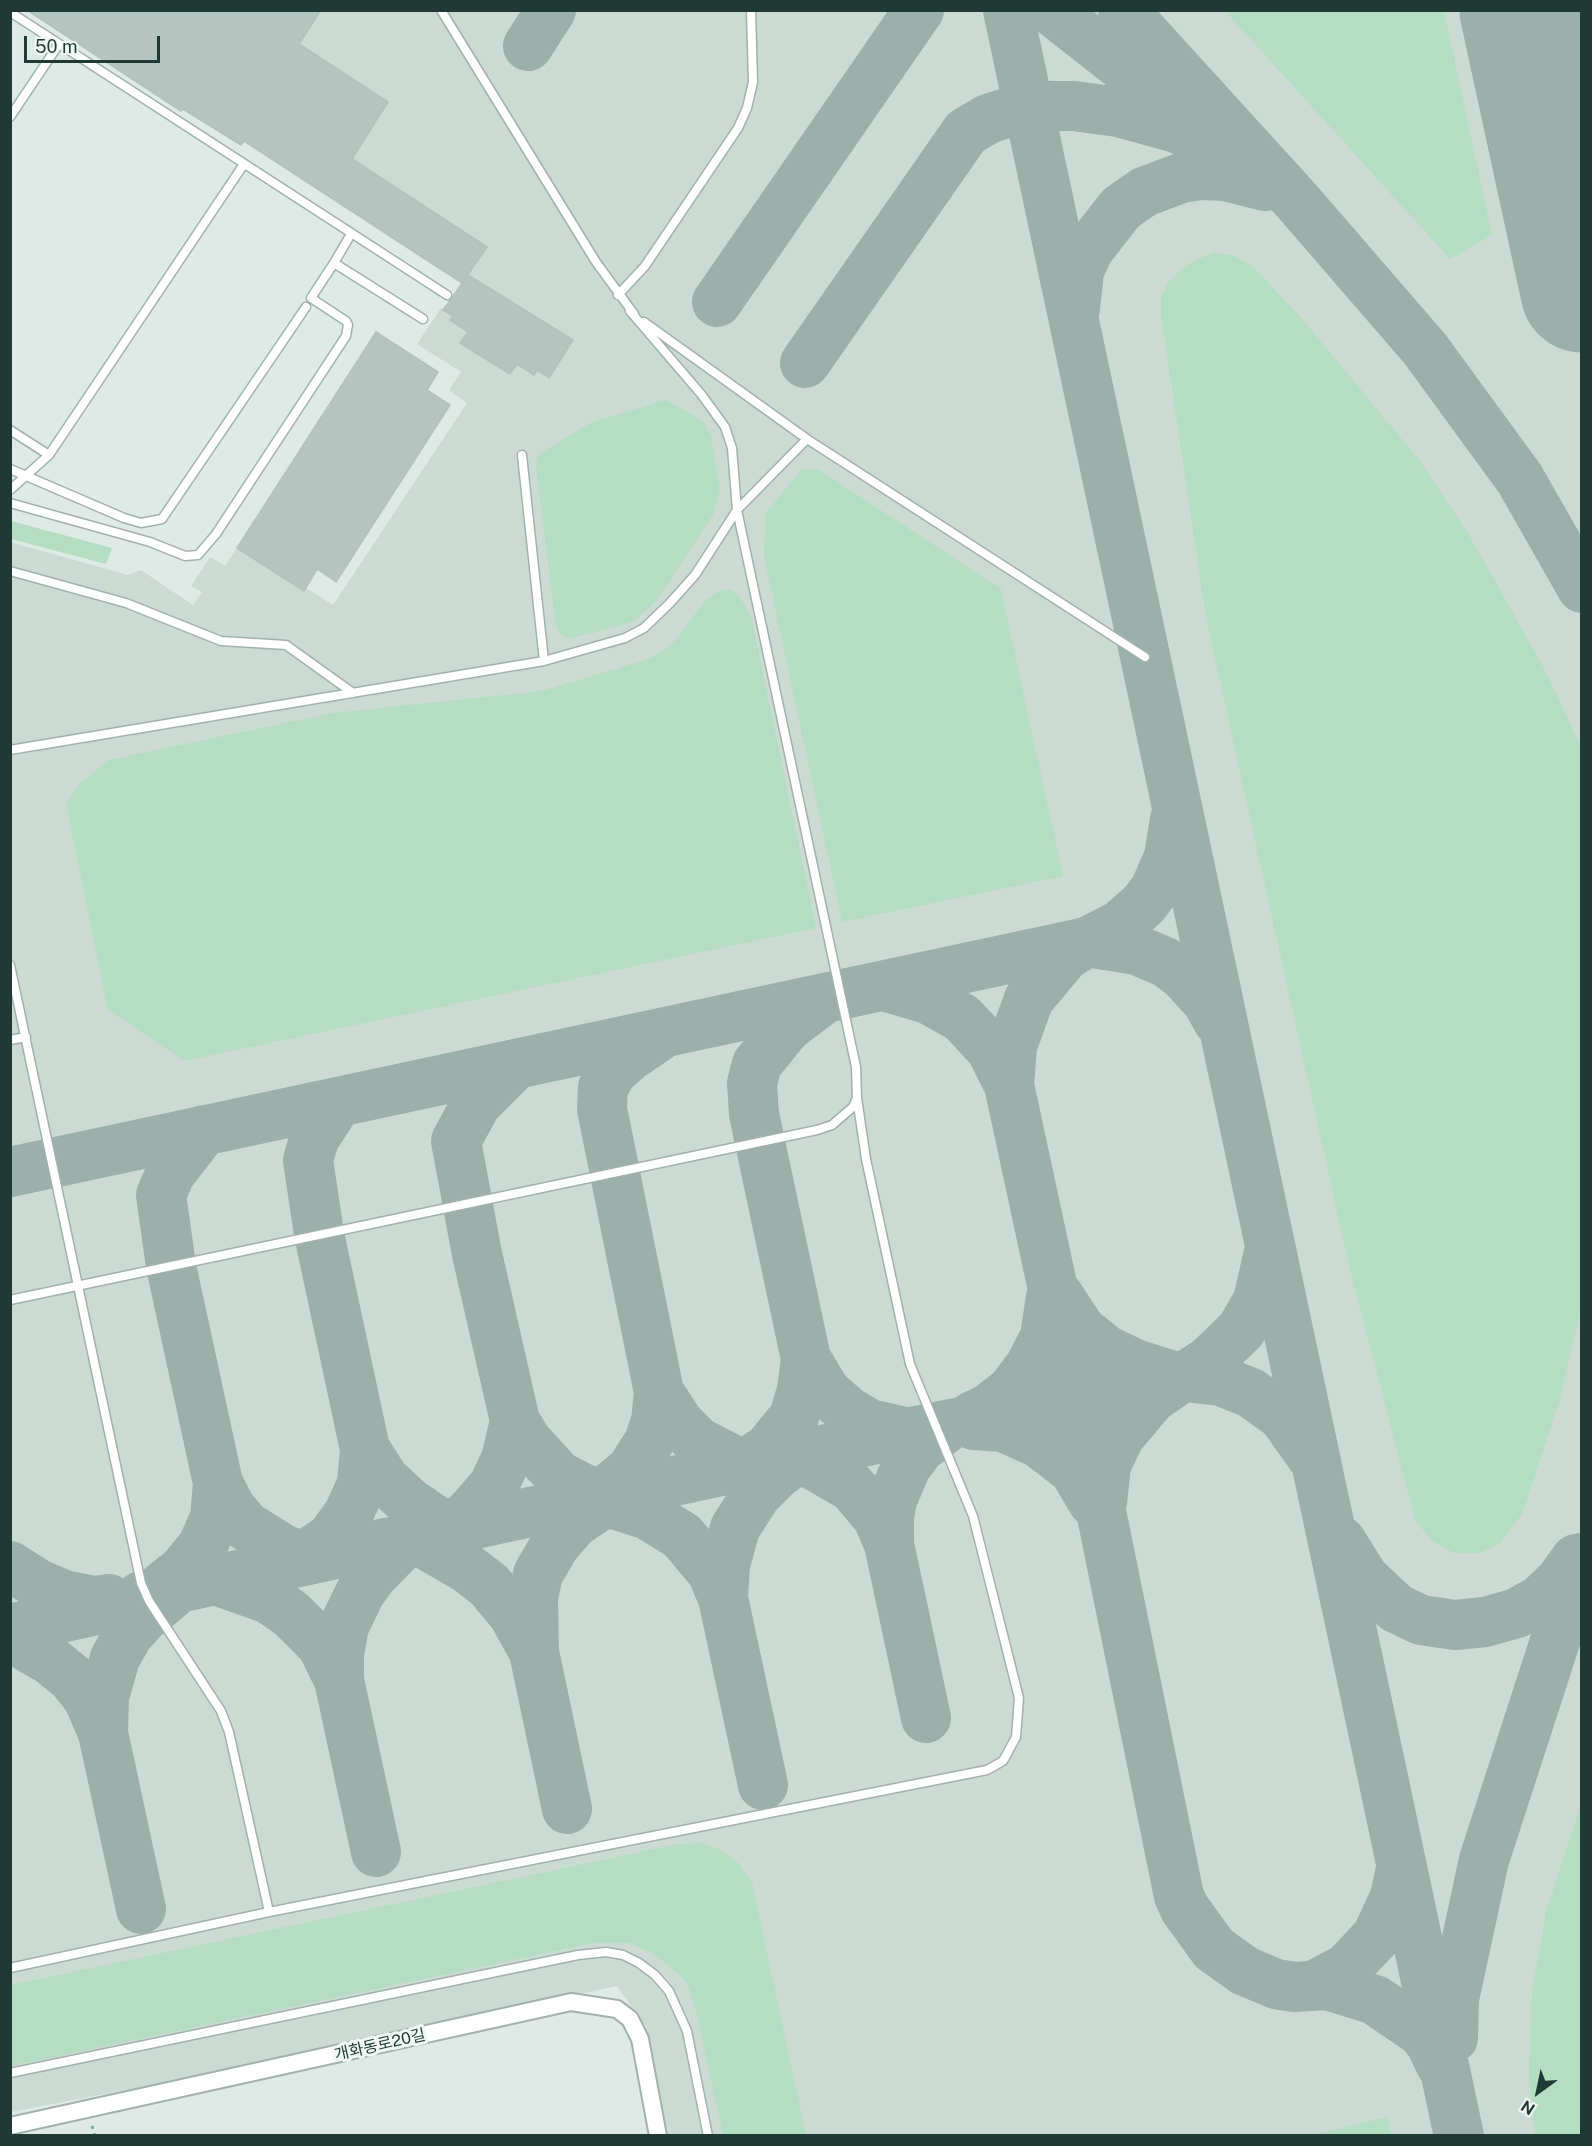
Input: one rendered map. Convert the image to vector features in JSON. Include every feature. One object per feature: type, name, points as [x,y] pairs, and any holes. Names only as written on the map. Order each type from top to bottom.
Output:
[{"type":"street","name":"개화동로20길","points":[[10,2126],[571,2002],[617,2009],[630,2019],[640,2039],[658,2136]]},
{"type":"lane","points":[[10,1968],[269,1912],[987,1770],[1003,1761],[1010,1752],[1019,1722],[1019,1698],[973,1516],[910,1364],[866,1159],[857,1098],[856,1067],[737,510],[732,448],[725,428],[701,394],[618,295],[441,10]]},
{"type":"lane","points":[[618,295],[645,266],[738,128],[747,108],[753,82],[751,10]]},
{"type":"lane","points":[[10,12],[447,295]]},
{"type":"lane","points":[[10,117],[59,44]]},
{"type":"lane","points":[[10,490],[49,455],[244,164]]},
{"type":"lane","points":[[10,503],[150,542],[186,556],[198,555],[216,534],[346,336],[348,325],[346,321],[311,298],[351,234]]},
{"type":"lane","points":[[334,263],[423,319]]},
{"type":"lane","points":[[10,469],[124,518],[141,523],[155,523],[162,519],[306,307]]},
{"type":"lane","points":[[630,311],[807,439],[1145,657]]},
{"type":"lane","points":[[10,430],[49,455]]},
{"type":"lane","points":[[10,750],[544,661],[625,638],[644,628],[694,575],[737,510],[807,439]]},
{"type":"lane","points":[[522,455],[544,661]]},
{"type":"lane","points":[[10,571],[126,603],[221,641],[286,645],[353,693]]},
{"type":"lane","points":[[10,965],[141,1584],[149,1601],[225,1722],[269,1912]]},
{"type":"lane","points":[[10,1041],[26,1037]]},
{"type":"lane","points":[[10,1300],[817,1130],[839,1121],[857,1098]]},
{"type":"lane","points":[[10,2073],[578,1955],[606,1952],[623,1955],[639,1963],[656,1975],[669,1990],[687,2031],[708,2136]]},
{"type":"shaded area","points":[[27,11],[1581,11],[1581,2135],[668,2135],[646,2027],[617,1986],[162,2083],[11,2112],[10,542],[128,575],[141,570],[193,605],[202,592],[191,586],[210,557],[225,566],[237,548],[303,591],[306,588],[333,605],[467,403],[449,390],[461,372],[417,344],[441,308],[444,309],[462,283],[244,141],[241,145],[183,109],[181,111]]},
{"type":"green space","points":[[1225,11],[1444,11],[1492,235],[1450,259]]},
{"type":"green space","points":[[1216,252],[1234,256],[1252,266],[1298,314],[1420,461],[1469,535],[1545,670],[1581,747],[1581,1308],[1560,1399],[1522,1514],[1499,1544],[1478,1553],[1454,1553],[1432,1541],[1415,1520],[1348,1262],[1206,618],[1161,315],[1161,299],[1167,284],[1179,271],[1195,260]]},
{"type":"green space","points":[[666,400],[703,421],[711,436],[720,490],[714,513],[658,599],[635,621],[569,639],[561,635],[556,626],[536,467],[539,454],[592,422]]},
{"type":"green space","points":[[802,469],[818,469],[1001,589],[1063,876],[842,922],[764,556],[765,514]]},
{"type":"green space","points":[[11,521],[112,548],[106,564],[11,539]]},
{"type":"green space","points":[[730,589],[738,594],[751,616],[816,928],[184,1061],[108,1010],[66,804],[79,784],[109,760],[333,713],[542,691],[649,659],[671,645],[706,600],[720,591]]},
{"type":"green space","points":[[1581,1804],[1581,2135],[1535,2135],[1529,2077],[1532,1990],[1546,1912]]},
{"type":"green space","points":[[701,1843],[721,1850],[739,1864],[752,1882],[806,2135],[723,2135],[695,2007],[687,1983],[668,1965],[649,1952],[629,1943],[594,1943],[11,2066],[11,1985],[678,1844]]},
{"type":"green space","points":[[1387,2117],[1391,2135],[1309,2135],[1324,2132]]},
{"type":"building","points":[[27,10],[321,10],[299,44],[388,102],[352,159],[487,247],[462,283],[244,141],[241,145],[183,109],[181,111]]},
{"type":"building","points":[[468,275],[573,340],[549,378],[537,370],[534,375],[517,364],[510,374],[460,343],[468,332],[450,320],[453,316],[443,310]]},
{"type":"building","points":[[376,332],[438,372],[427,390],[450,405],[336,582],[317,569],[304,591],[237,548]]},
{"type":"taxiway","points":[[528,46],[551,10]]},
{"type":"taxiway","points":[[717,302],[919,10]]},
{"type":"taxiway","points":[[1008,10],[1459,2136]]},
{"type":"taxiway","points":[[1051,10],[1190,119]]},
{"type":"taxiway","points":[[1123,10],[1297,201],[1425,349],[1520,479],[1582,588]]},
{"type":"taxiway","points":[[805,363],[966,132],[988,119],[1028,106],[1074,106],[1118,112],[1176,128],[1211,142],[1247,164]]},
{"type":"taxiway","points":[[1075,309],[1079,271],[1089,249],[1121,208],[1144,192],[1181,178],[1200,175],[1225,176],[1265,186]]},
{"type":"taxiway","points":[[10,1172],[1087,942],[1120,925],[1144,904],[1155,889],[1169,857],[1175,819]]},
{"type":"taxiway","points":[[1009,1085],[1012,1046],[1029,999],[1065,956],[1087,942],[1137,950],[1167,963],[1184,976],[1207,1001],[1218,1021]]},
{"type":"taxiway","points":[[887,987],[928,999],[962,1018],[991,1049],[1009,1085],[1104,1526],[1179,1896],[1185,1909],[1214,1949],[1245,1971],[1276,1984],[1294,1987],[1327,1985],[1375,2000],[1422,2032],[1431,2044],[1441,2065]]},
{"type":"taxiway","points":[[820,1002],[787,1027],[757,1064],[752,1083],[754,1114],[806,1359],[826,1392],[849,1412],[869,1424],[909,1433]]},
{"type":"taxiway","points":[[658,1037],[613,1071],[603,1087],[602,1109],[659,1392],[679,1423],[698,1442],[735,1461],[756,1463]]},
{"type":"taxiway","points":[[516,1064],[476,1104],[456,1141],[477,1254],[515,1421],[527,1441],[559,1476],[586,1490],[612,1494]]},
{"type":"taxiway","points":[[338,1102],[314,1139],[308,1160],[319,1234],[365,1449],[384,1479],[410,1503],[438,1522],[462,1526]]},
{"type":"taxiway","points":[[204,1130],[170,1174],[161,1195],[171,1266],[218,1483],[230,1507],[246,1526],[286,1551],[314,1558]]},
{"type":"taxiway","points":[[10,1629],[133,1602],[141,1596],[753,1464],[1075,1399],[1163,1384],[1184,1377],[1209,1361],[1241,1330],[1258,1301],[1269,1252]]},
{"type":"taxiway","points":[[1058,1295],[1081,1330],[1106,1350],[1135,1364],[1180,1378]]},
{"type":"taxiway","points":[[973,1416],[988,1409],[1012,1390],[1030,1366],[1045,1337],[1051,1297]]},
{"type":"taxiway","points":[[743,1466],[769,1448],[794,1417],[802,1390],[806,1359]]},
{"type":"taxiway","points":[[1184,1377],[1221,1381],[1251,1393],[1283,1416],[1312,1457]]},
{"type":"taxiway","points":[[1102,1502],[1106,1465],[1120,1436],[1152,1398],[1178,1380]]},
{"type":"taxiway","points":[[600,1496],[631,1470],[649,1442],[656,1421],[659,1392]]},
{"type":"taxiway","points":[[452,1528],[470,1513],[494,1485],[506,1459],[515,1421]]},
{"type":"taxiway","points":[[926,1718],[889,1544],[889,1518],[892,1500],[906,1467],[920,1448],[950,1425]]},
{"type":"taxiway","points":[[974,1425],[1003,1427],[1039,1443],[1074,1470],[1093,1502]]},
{"type":"taxiway","points":[[298,1560],[331,1538],[349,1513],[362,1484],[365,1449]]},
{"type":"taxiway","points":[[763,1785],[723,1598],[725,1565],[735,1528],[756,1495],[777,1474],[805,1454]]},
{"type":"taxiway","points":[[789,1457],[812,1464],[852,1487],[878,1518],[889,1544]]},
{"type":"taxiway","points":[[153,1594],[183,1570],[202,1547],[215,1518],[218,1483]]},
{"type":"taxiway","points":[[595,1498],[648,1515],[682,1536],[712,1572],[723,1598]]},
{"type":"taxiway","points":[[567,1809],[534,1652],[533,1598],[538,1574],[555,1545],[574,1523],[610,1499]]},
{"type":"taxiway","points":[[376,1852],[339,1680],[339,1654],[344,1626],[360,1593],[372,1576],[410,1537]]},
{"type":"taxiway","points":[[413,1537],[468,1569],[489,1585],[513,1614],[534,1652]]},
{"type":"taxiway","points":[[1341,1541],[1364,1578],[1396,1608],[1421,1620],[1455,1625],[1485,1622],[1517,1613],[1540,1600],[1560,1581],[1576,1559]]},
{"type":"taxiway","points":[[1453,2038],[1454,1999],[1484,1860],[1582,1558]]},
{"type":"taxiway","points":[[10,1566],[38,1584],[64,1595],[94,1601],[109,1599]]},
{"type":"taxiway","points":[[215,1580],[269,1599],[291,1614],[322,1645],[339,1680]]},
{"type":"taxiway","points":[[141,1909],[103,1733],[104,1697],[115,1658],[128,1635],[143,1618],[174,1592]]},
{"type":"taxiway","points":[[10,1637],[50,1660],[72,1678],[88,1698],[103,1733]]},
{"type":"taxiway","points":[[1315,1985],[1347,1968],[1377,1936],[1395,1897],[1401,1868]]},
{"type":"runway","points":[[1521,10],[1582,291]]}]
